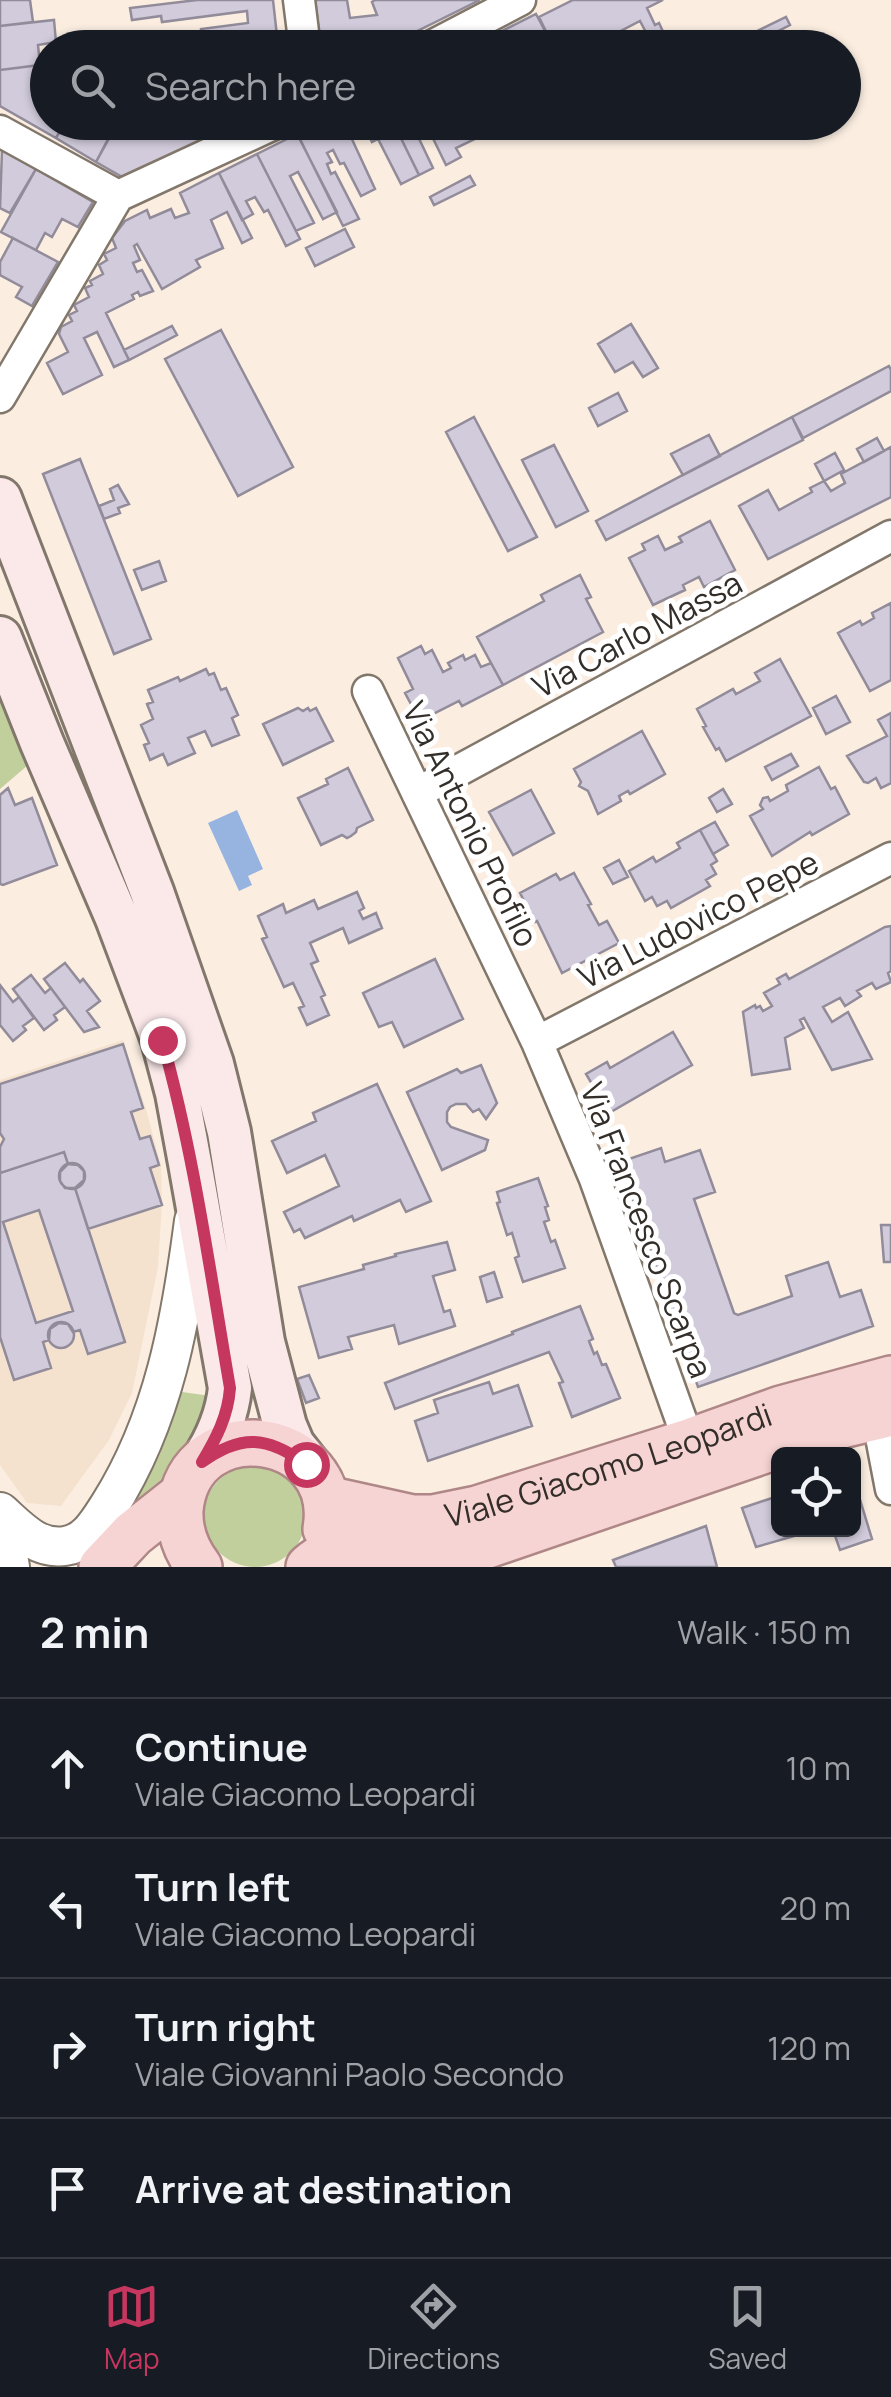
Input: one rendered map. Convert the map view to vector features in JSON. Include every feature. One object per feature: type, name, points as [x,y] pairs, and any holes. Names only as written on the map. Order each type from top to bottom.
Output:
[{"type":"main road","points":[[0,499],[152,892],[212,1064],[229,1132],[264,1342],[285,1426],[316,1481]]},
{"type":"main road","points":[[0,638],[112,907],[162,1040],[177,1093],[230,1388],[218,1436],[192,1480],[179,1524],[188,1552],[199,1567]]},
{"type":"main road","points":[[112,907],[152,892]]},
{"type":"main road","name":"Viale Giacomo Leopardi","points":[[308,1567],[321,1556],[362,1548],[418,1556],[473,1550],[785,1443],[887,1393]]},
{"type":"main road","name":"Viale Giacomo Leopardi","points":[[102,1567],[218,1450],[234,1444],[258,1441],[286,1449],[316,1481],[388,1514],[433,1518],[476,1509],[781,1409],[887,1393]]},
{"type":"main road","name":"Viale Giacomo Leopardi","points":[[308,1567],[325,1538],[328,1518],[316,1481]]},
{"type":"street","points":[[299,0],[303,30]]},
{"type":"street","points":[[462,30],[520,0]]},
{"type":"street","points":[[0,131],[118,196]]},
{"type":"street","points":[[0,397],[118,196],[239,140]]},
{"type":"street","name":"Via Carlo Massa","points":[[417,793],[891,536]]},
{"type":"street","name":"Via Antonio Profilo","points":[[368,691],[537,1042]]},
{"type":"street","name":"Via Ludovico Pepe","points":[[537,1042],[891,858]]},
{"type":"street","name":"Via Francesco Scarpa","points":[[537,1042],[596,1180],[688,1442]]},
{"type":"street","points":[[0,1512],[33,1541],[53,1547],[70,1546],[86,1538],[112,1500],[138,1456],[165,1381],[187,1277],[197,1198]]},
{"type":"street","points":[[887,1393],[891,1489]]},
{"type":"street","points":[[0,1512],[10,1567]]},
{"type":"street","points":[[0,1512],[18,1545],[31,1559],[48,1567]]},
{"type":"shaded area","points":[[123,1040],[161,1166],[162,1204],[158,1267],[132,1393],[109,1440],[61,1506],[27,1503],[0,1465],[0,1080]]},
{"type":"green space","points":[[0,693],[28,765],[0,789]]},
{"type":"green space","points":[[182,1392],[211,1396],[201,1433],[165,1478],[98,1545],[128,1509],[160,1454]]},
{"type":"green space","points":[[255,1465],[275,1469],[291,1480],[302,1496],[306,1516],[302,1536],[291,1552],[275,1563],[255,1567],[235,1563],[219,1552],[208,1536],[204,1516],[208,1496],[219,1480],[235,1469]]},
{"type":"water","points":[[237,810],[263,869],[248,876],[252,885],[239,891],[208,823]]},
{"type":"building","points":[[0,0],[30,0],[33,22],[0,26]]},
{"type":"building","points":[[197,0],[273,0],[276,30],[201,30],[248,23],[247,11],[162,22],[161,16],[132,20],[130,8]]},
{"type":"building","points":[[315,0],[347,0],[350,18],[377,15],[372,2],[375,0],[480,0],[419,30],[319,30]]},
{"type":"building","points":[[573,0],[663,0],[647,8],[655,25],[659,23],[662,30],[645,30],[640,21],[623,30],[545,30],[539,17]]},
{"type":"building","points":[[536,14],[544,30],[504,30]]},
{"type":"building","points":[[786,17],[790,25],[780,30],[759,30]]},
{"type":"building","points":[[54,20],[55,30],[30,30],[30,66],[0,70],[0,26]]},
{"type":"building","points":[[30,66],[30,123],[0,106],[0,70]]},
{"type":"building","points":[[59,140],[108,140],[96,162]]},
{"type":"building","points":[[108,140],[200,140],[124,178],[96,162]]},
{"type":"building","points":[[285,140],[300,140],[337,212],[323,219],[298,172],[290,176],[314,223],[296,231],[257,154]]},
{"type":"building","points":[[300,140],[352,140],[375,189],[361,196],[344,163],[340,164],[333,150],[327,153],[332,162],[327,164],[331,174],[335,172],[359,219],[343,226]]},
{"type":"building","points":[[379,140],[402,140],[419,175],[401,184]]},
{"type":"building","points":[[402,140],[420,140],[433,168],[419,175]]},
{"type":"building","points":[[434,140],[473,140],[456,148],[461,157],[446,165]]},
{"type":"building","points":[[2,150],[36,169],[10,213],[0,208]]},
{"type":"building","points":[[257,154],[300,239],[286,246],[268,210],[264,212],[255,197],[246,201],[253,214],[242,220],[219,173]]},
{"type":"building","points":[[36,169],[93,202],[78,227],[62,219],[52,237],[45,233],[36,250],[1,232]]},
{"type":"building","points":[[219,173],[252,238],[242,243],[227,212],[211,220],[223,248],[196,260],[200,267],[162,289],[137,244],[134,246],[140,260],[133,263],[137,272],[142,270],[153,291],[140,296],[138,292],[132,295],[134,299],[106,313],[129,360],[114,367],[97,332],[84,338],[102,375],[63,394],[47,363],[68,352],[59,334],[61,327],[72,321],[69,315],[77,311],[74,305],[89,297],[85,288],[92,285],[90,281],[103,274],[99,265],[107,260],[104,254],[116,248],[112,238],[125,221],[147,210],[150,218],[171,209],[175,218],[189,213],[180,193]]},
{"type":"building","points":[[470,176],[475,185],[434,205],[430,197]]},
{"type":"building","points":[[345,229],[354,247],[315,266],[306,248]]},
{"type":"building","points":[[13,238],[58,262],[32,306],[16,297],[22,287],[0,275],[0,262]]},
{"type":"building","points":[[631,324],[658,368],[643,377],[633,362],[615,372],[598,344]]},
{"type":"building","points":[[172,326],[177,335],[129,360],[124,350]]},
{"type":"building","points":[[221,330],[293,467],[238,496],[165,359]]},
{"type":"building","points":[[889,366],[891,391],[803,438],[792,417]]},
{"type":"building","points":[[618,393],[627,411],[598,426],[589,408]]},
{"type":"building","points":[[474,417],[537,537],[508,551],[446,432]]},
{"type":"building","points":[[792,417],[803,440],[606,540],[596,521]]},
{"type":"building","points":[[709,435],[720,456],[683,475],[671,454]]},
{"type":"building","points":[[877,438],[884,451],[864,462],[857,449]]},
{"type":"building","points":[[554,445],[588,511],[556,527],[522,460]]},
{"type":"building","points":[[891,447],[891,497],[768,559],[739,506],[768,490],[779,510],[824,481],[831,491],[845,483],[841,474]]},
{"type":"building","points":[[835,453],[844,470],[824,481],[815,464]]},
{"type":"building","points":[[80,459],[151,639],[114,654],[43,474]]},
{"type":"building","points":[[118,485],[129,504],[118,508],[120,513],[104,519],[99,506],[114,500],[110,489]]},
{"type":"building","points":[[710,521],[735,570],[704,587],[699,577],[683,585],[685,590],[653,605],[629,558],[645,550],[642,544],[658,536],[665,550],[682,542],[679,537]]},
{"type":"building","points":[[159,561],[166,581],[142,590],[134,570]]},
{"type":"building","points":[[580,575],[591,597],[586,599],[603,632],[503,685],[477,637],[544,601],[541,595]]},
{"type":"building","points":[[891,603],[891,680],[870,691],[838,633],[860,621],[862,625],[874,618],[872,613]]},
{"type":"building","points":[[421,646],[425,654],[432,650],[443,672],[451,668],[448,663],[463,655],[465,660],[475,655],[481,667],[491,663],[503,685],[462,706],[459,701],[418,717],[405,693],[413,689],[398,658]]},
{"type":"building","points":[[780,659],[811,716],[726,761],[703,727],[706,726],[697,709],[733,689],[736,694],[760,681],[755,673]]},
{"type":"building","points":[[206,669],[209,675],[214,673],[221,690],[226,688],[238,715],[232,718],[239,735],[212,746],[205,731],[188,738],[195,753],[168,765],[163,754],[150,760],[144,745],[149,743],[141,725],[153,719],[147,704],[153,702],[148,690]]},
{"type":"building","points":[[836,696],[850,722],[826,734],[813,708]]},
{"type":"building","points":[[298,708],[316,708],[333,741],[283,765],[263,724]]},
{"type":"building","points":[[891,713],[891,783],[881,788],[876,778],[864,782],[847,756],[887,736],[878,720]]},
{"type":"building","points":[[642,731],[665,774],[619,796],[621,801],[598,814],[588,791],[579,786],[581,782],[574,769]]},
{"type":"building","points":[[791,754],[798,766],[772,780],[765,767]]},
{"type":"building","points":[[819,767],[849,814],[772,856],[750,816],[763,809],[763,798],[770,801],[788,791],[786,785]]},
{"type":"building","points":[[348,768],[373,820],[347,838],[342,835],[321,845],[298,798],[328,784],[326,779]]},
{"type":"building","points":[[8,788],[15,805],[32,798],[57,865],[3,885],[0,795]]},
{"type":"building","points":[[723,789],[732,804],[717,812],[709,798]]},
{"type":"building","points":[[531,790],[554,833],[513,855],[489,812]]},
{"type":"building","points":[[715,822],[728,845],[713,854],[700,830]]},
{"type":"building","points":[[700,830],[717,861],[711,865],[716,874],[706,880],[710,886],[671,908],[667,901],[657,906],[652,897],[645,901],[629,871],[653,857],[656,862],[680,848],[677,843]]},
{"type":"building","points":[[619,860],[628,877],[613,884],[604,868]]},
{"type":"building","points":[[574,873],[599,925],[607,921],[619,943],[562,973],[520,893],[556,874],[560,880]]},
{"type":"building","points":[[357,892],[364,908],[359,911],[363,919],[376,913],[382,928],[349,943],[343,928],[310,943],[318,961],[311,964],[329,1015],[307,1025],[299,1008],[304,1006],[293,983],[284,987],[262,939],[267,937],[258,916],[283,904],[286,913],[314,900],[318,909]]},
{"type":"building","points":[[891,926],[891,982],[876,989],[872,983],[857,991],[861,996],[845,1006],[840,998],[823,1007],[832,1022],[848,1012],[872,1059],[832,1070],[804,1018],[800,1020],[804,1028],[785,1038],[790,1069],[752,1075],[743,1012],[755,1005],[763,1011],[772,1006],[764,993],[780,984],[777,979],[786,974],[789,979]]},
{"type":"building","points":[[435,959],[463,1019],[404,1047],[392,1022],[379,1027],[363,993]]},
{"type":"building","points":[[65,963],[100,1001],[87,1011],[99,1027],[84,1032],[44,979]]},
{"type":"building","points":[[31,975],[45,993],[51,988],[65,1007],[44,1030],[13,989]]},
{"type":"building","points":[[0,985],[13,1002],[19,997],[34,1018],[13,1041],[0,1025]]},
{"type":"building","points":[[673,1032],[692,1065],[609,1113],[586,1074],[607,1062],[610,1068]]},
{"type":"building","points":[[123,1044],[143,1108],[131,1112],[140,1139],[150,1136],[159,1165],[150,1168],[162,1205],[88,1229],[75,1188],[84,1180],[84,1171],[78,1165],[68,1164],[64,1152],[0,1173],[0,1147],[4,1139],[0,1133],[0,1084]]},
{"type":"building","points":[[481,1065],[497,1103],[486,1119],[479,1109],[473,1112],[466,1104],[456,1104],[447,1112],[447,1122],[488,1140],[485,1150],[442,1170],[407,1092],[457,1069],[461,1073]]},
{"type":"building","points":[[377,1084],[431,1201],[406,1212],[400,1200],[305,1238],[300,1229],[294,1232],[284,1212],[339,1186],[325,1155],[287,1173],[272,1141],[316,1121],[313,1113]]},
{"type":"building","points":[[661,1148],[665,1162],[700,1150],[715,1192],[694,1199],[734,1313],[738,1315],[792,1296],[786,1276],[828,1262],[840,1297],[861,1290],[873,1326],[698,1387],[620,1162]]},
{"type":"building","points":[[64,1152],[68,1164],[60,1172],[60,1181],[65,1188],[75,1188],[125,1342],[88,1354],[80,1330],[73,1332],[68,1324],[59,1323],[50,1329],[49,1340],[43,1342],[51,1368],[14,1380],[0,1337],[0,1173]],"holes":[[[39,1210],[73,1311],[36,1323],[3,1222]]]},
{"type":"building","points":[[72,1163],[81,1167],[85,1176],[81,1185],[72,1189],[63,1185],[59,1176],[63,1167]]},
{"type":"building","points":[[538,1178],[548,1206],[545,1207],[549,1220],[544,1222],[565,1268],[523,1282],[515,1258],[519,1256],[512,1233],[507,1235],[497,1192]]},
{"type":"building","points":[[881,1225],[891,1225],[891,1262],[884,1262]]},
{"type":"building","points":[[447,1242],[455,1270],[433,1276],[444,1312],[450,1310],[455,1326],[399,1344],[394,1325],[348,1337],[352,1349],[319,1358],[299,1287],[364,1269],[363,1265],[395,1254]]},
{"type":"building","points":[[494,1272],[502,1297],[487,1302],[480,1277]]},
{"type":"building","points":[[580,1306],[593,1339],[589,1341],[594,1354],[597,1352],[602,1365],[606,1364],[620,1398],[572,1417],[559,1383],[563,1382],[549,1352],[395,1409],[385,1383]]},
{"type":"building","points":[[61,1322],[70,1326],[74,1335],[70,1344],[61,1348],[52,1344],[48,1335],[52,1326]]},
{"type":"building","points":[[309,1375],[319,1398],[306,1403],[297,1379]]},
{"type":"building","points":[[489,1382],[493,1394],[518,1385],[532,1426],[428,1461],[415,1421],[438,1413],[434,1400]]},
{"type":"building","points":[[771,1498],[771,1537],[791,1537],[756,1547],[742,1508]]},
{"type":"building","points":[[861,1503],[872,1539],[840,1550],[835,1537],[861,1537]]},
{"type":"building","points":[[706,1526],[717,1567],[616,1567],[613,1560]]},
{"type":"route","points":[[162,1040],[177,1093],[230,1388],[218,1436],[202,1462],[234,1444],[258,1441],[286,1449],[306,1464]]}]
